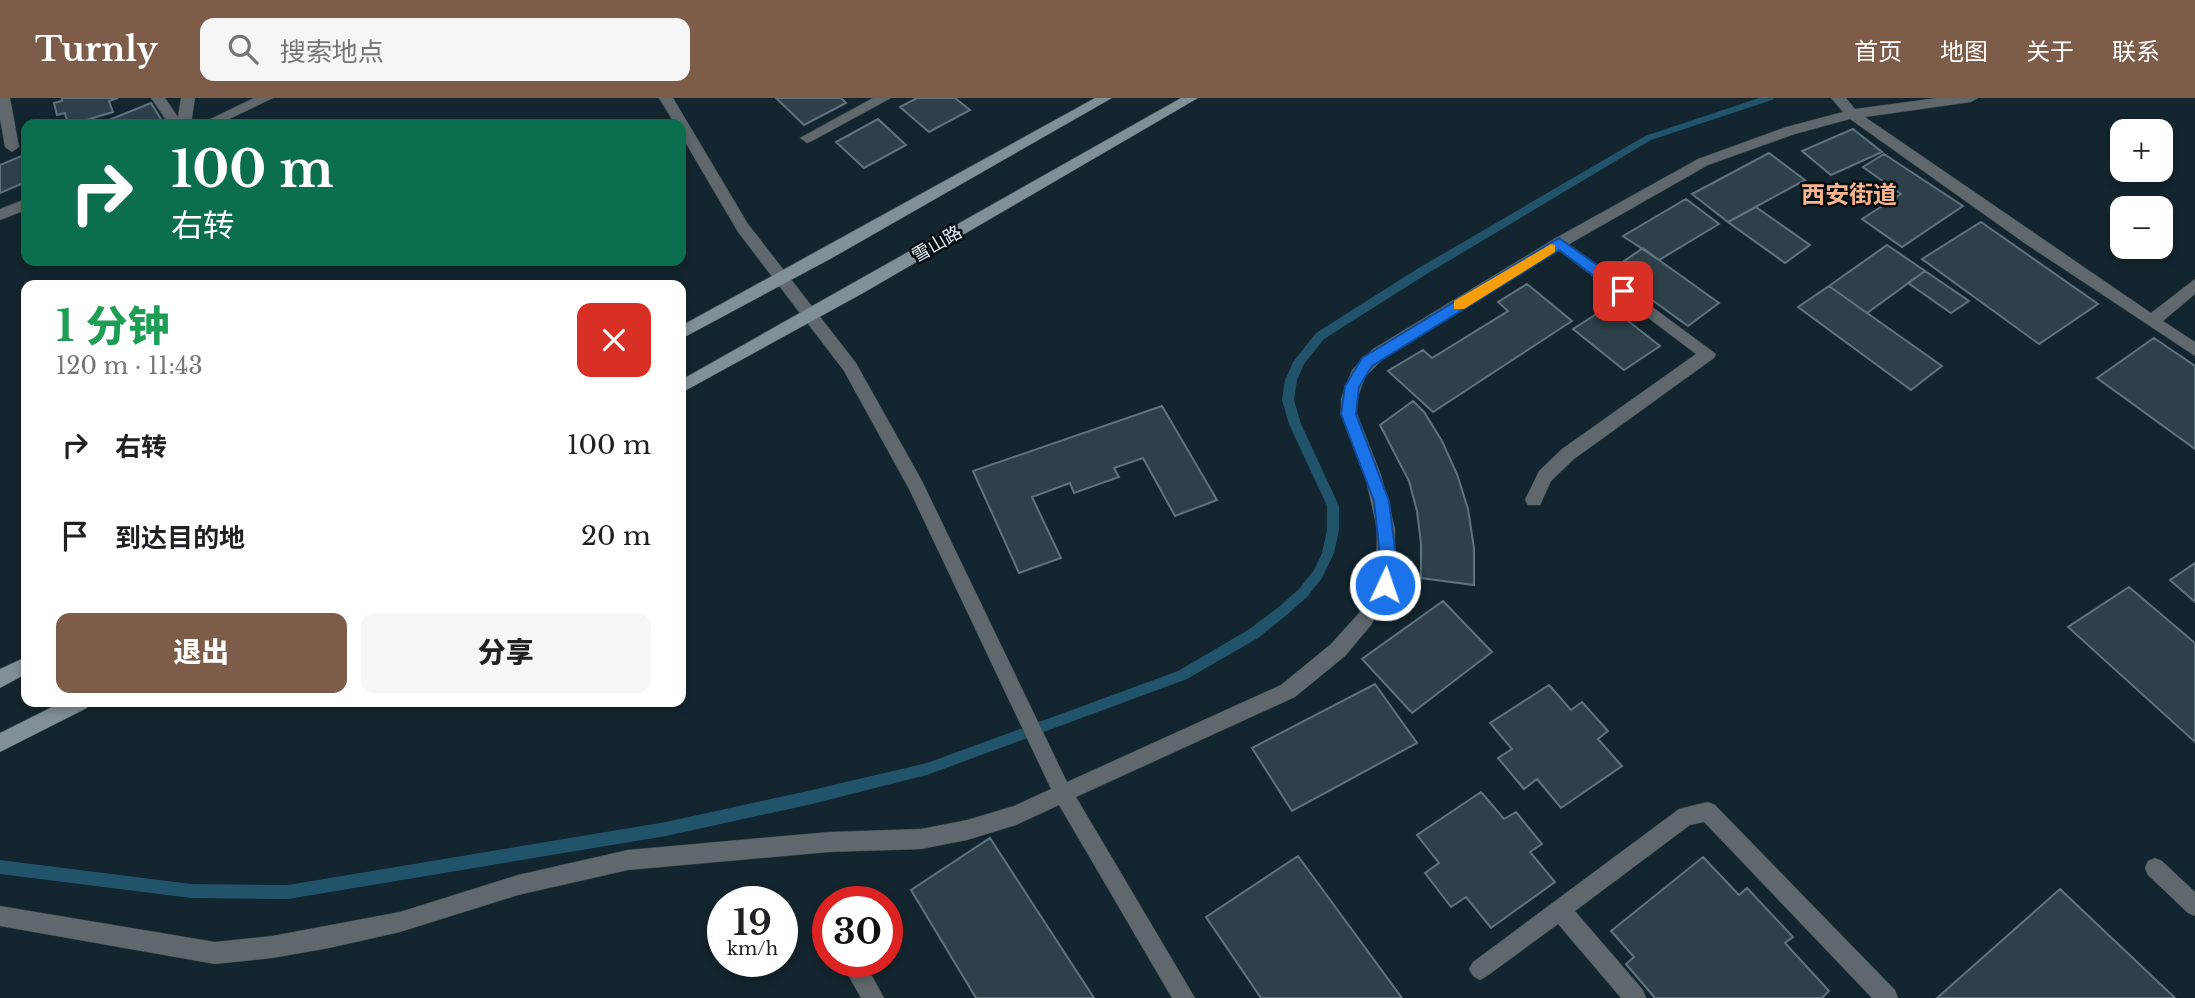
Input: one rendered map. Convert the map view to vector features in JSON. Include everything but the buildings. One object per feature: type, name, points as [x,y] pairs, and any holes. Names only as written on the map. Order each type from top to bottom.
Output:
[{"type":"main road","points":[[686,330],[1105,98]]},
{"type":"main road","name":"雪山路","points":[[686,384],[1191,98]]},
{"type":"main road","points":[[0,679],[21,668]]},
{"type":"main road","points":[[0,743],[70,707]]},
{"type":"street","points":[[3,98],[12,147]]},
{"type":"street","points":[[158,98],[173,119]]},
{"type":"street","points":[[185,119],[188,98]]},
{"type":"street","points":[[218,119],[266,98]]},
{"type":"street","points":[[666,98],[678,119]]},
{"type":"street","points":[[1838,98],[1852,114],[2028,239],[2195,350]]},
{"type":"street","points":[[0,916],[215,953],[272,947],[400,922],[530,882],[628,860],[829,842],[875,843],[920,839],[991,822],[1063,794],[1288,691],[1338,650],[1365,619],[1385,585],[1388,557],[1381,501],[1349,414],[1352,386],[1358,374],[1379,353],[1559,243],[1703,162],[1791,130],[1852,114],[1971,98]]},
{"type":"street","points":[[807,138],[878,99]]},
{"type":"street","points":[[686,132],[743,228],[850,367],[916,486],[1063,794],[1184,998]]},
{"type":"street","points":[[0,215],[21,206]]},
{"type":"street","points":[[1534,500],[1545,476],[1568,454],[1708,354],[1559,243]]},
{"type":"street","points":[[2152,321],[2195,285]]},
{"type":"street","points":[[1480,969],[1686,816],[1709,813],[1887,998]]},
{"type":"street","points":[[2155,869],[2195,906]]},
{"type":"street","points":[[1560,910],[1635,998]]},
{"type":"street","points":[[860,977],[873,998]]},
{"type":"waterway","points":[[0,867],[191,891],[288,892],[666,829],[812,797],[927,769],[1182,675],[1253,634],[1284,610],[1303,593],[1318,574],[1328,553],[1333,530],[1333,506],[1295,424],[1288,400],[1291,380],[1299,362],[1320,336],[1421,272],[1648,138],[1769,98]]},
{"type":"slow traffic","points":[[1459,305],[1551,248]]},
{"type":"district","name":"西安街道","points":[[1849,194]]},
{"type":"route","points":[[1385,585],[1388,557],[1381,501],[1349,414],[1352,386],[1367,362],[1559,243],[1623,291]]}]
